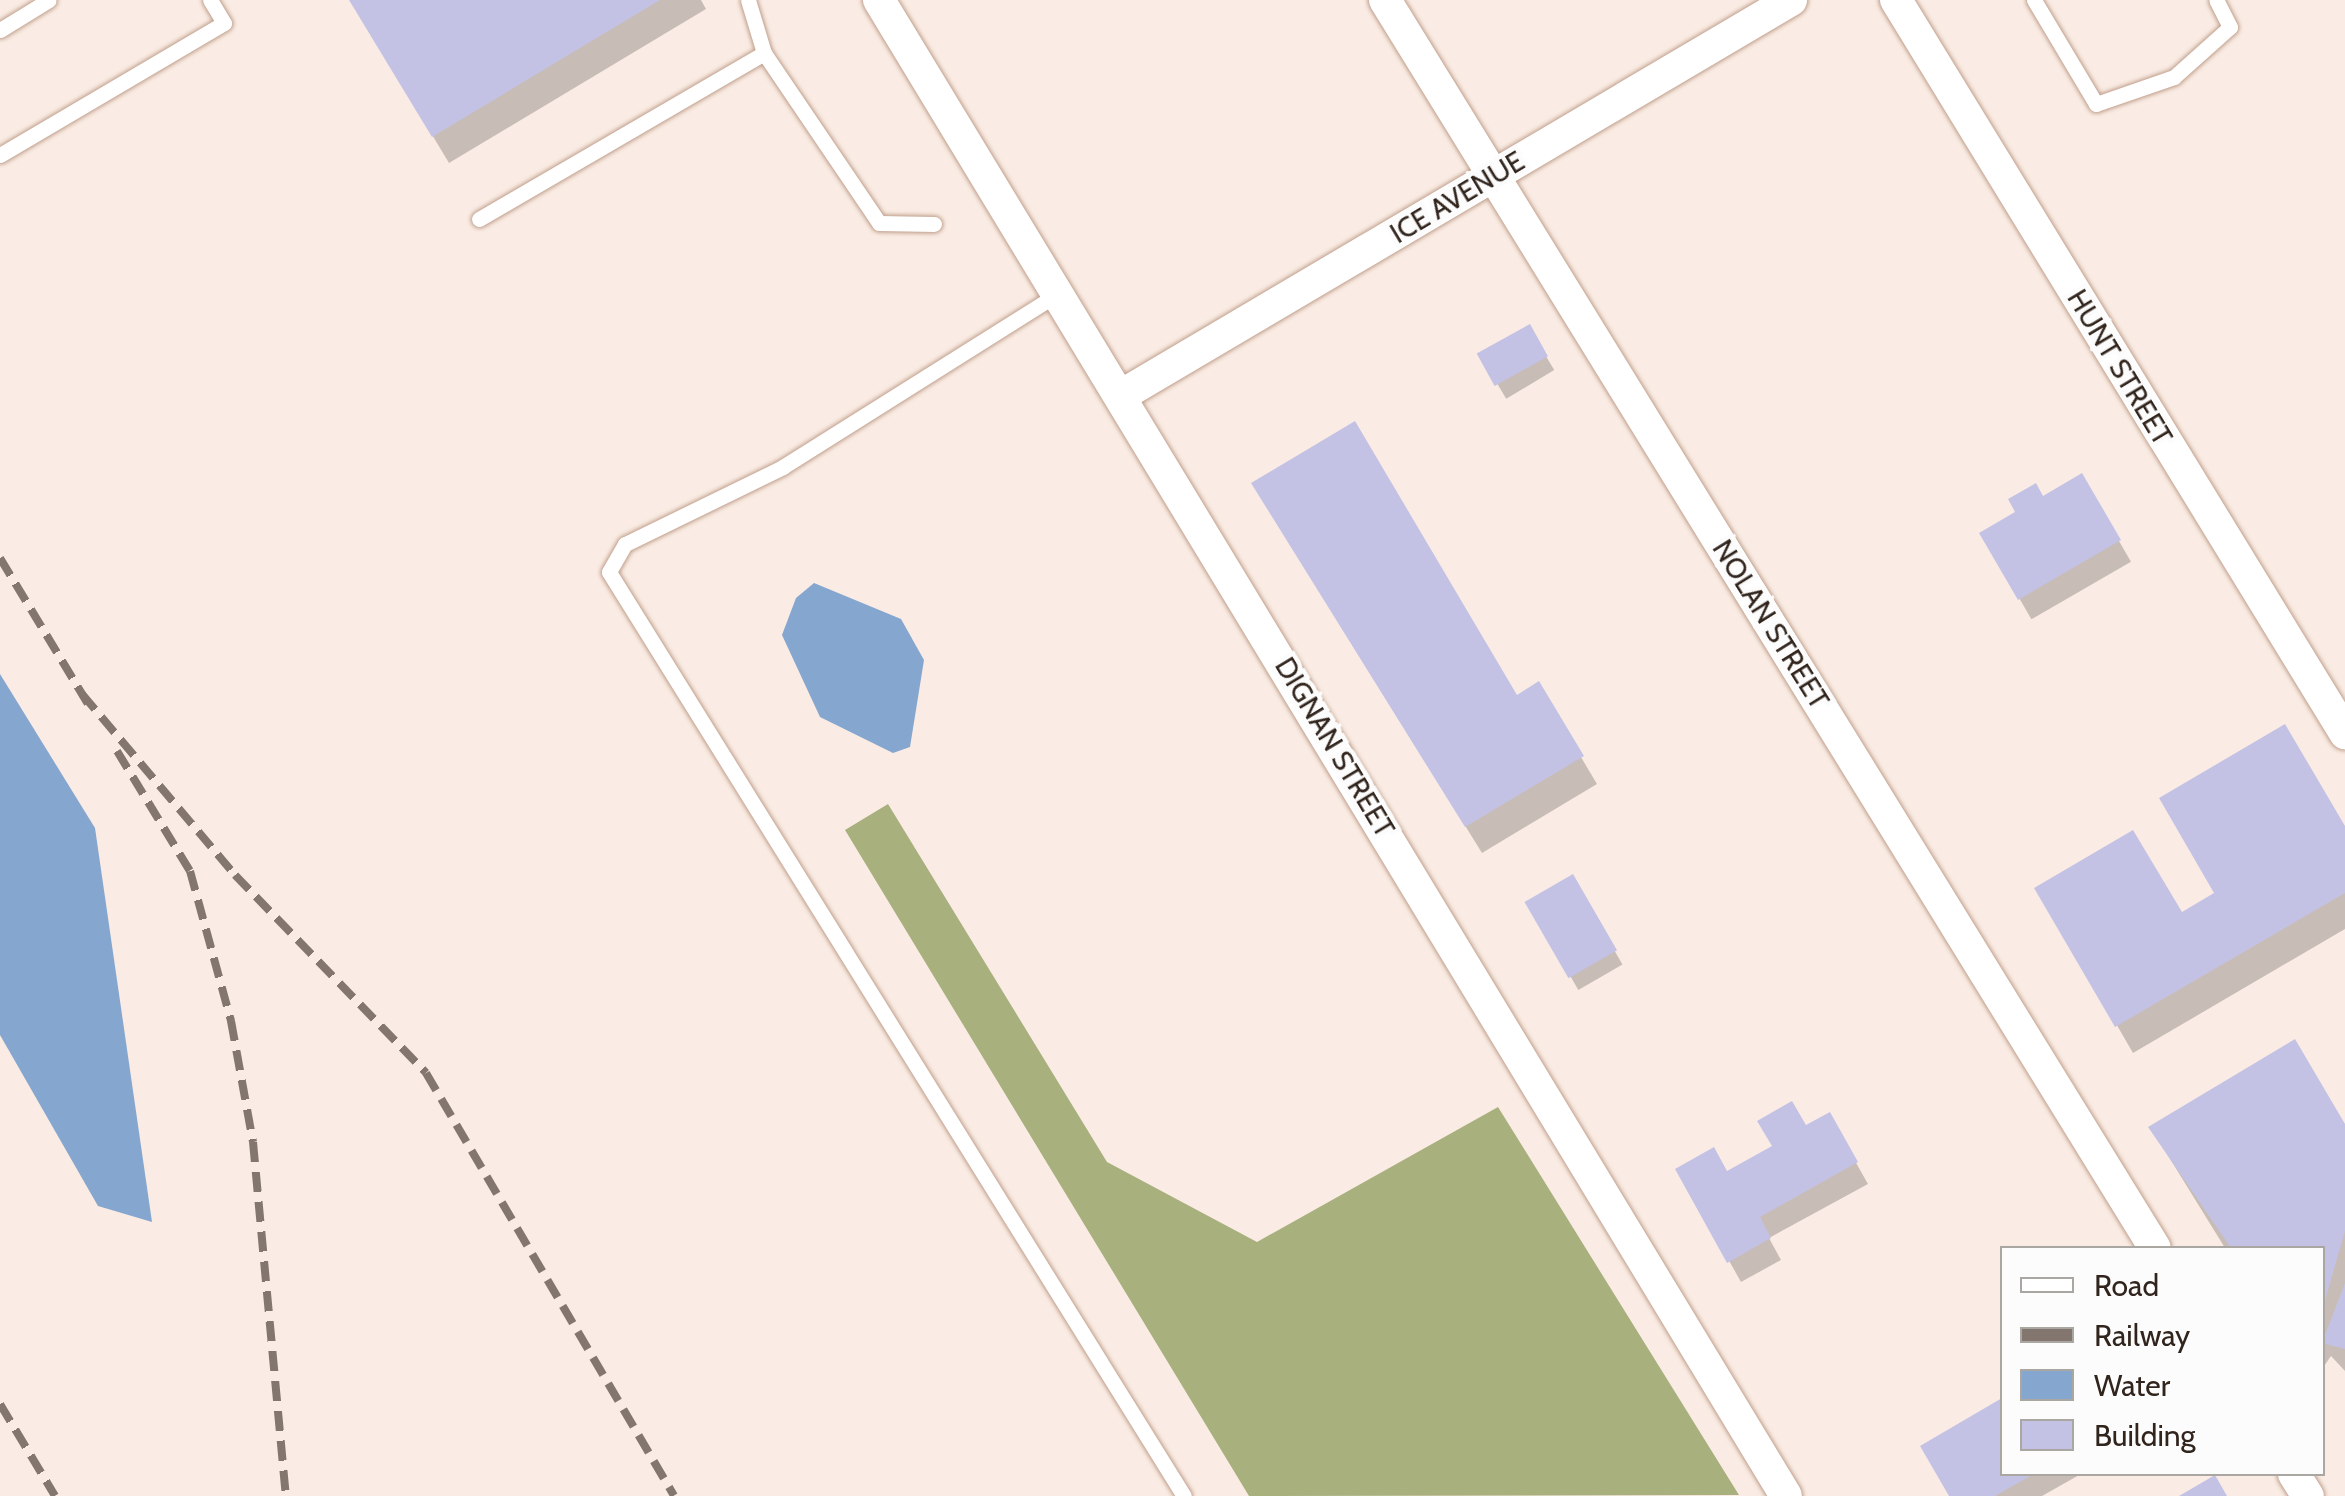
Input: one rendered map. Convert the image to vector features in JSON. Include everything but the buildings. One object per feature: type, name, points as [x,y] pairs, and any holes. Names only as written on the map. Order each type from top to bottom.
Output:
[{"type":"street","name":"DIGNAN STREET","points":[[879,0],[1122,395],[1786,1496]]},
{"type":"street","name":"NOLAN STREET","points":[[1385,0],[2154,1246]]},
{"type":"street","name":"ICE AVENUE","points":[[1122,395],[1792,0]]},
{"type":"street","name":"HUNT STREET","points":[[1896,0],[2345,734]]},
{"type":"lane","points":[[0,30],[50,0]]},
{"type":"lane","points":[[0,156],[224,23],[210,0]]},
{"type":"lane","points":[[748,0],[764,52],[879,224],[934,224]]},
{"type":"lane","points":[[2034,0],[2096,104],[2174,77],[2230,27],[2216,0]]},
{"type":"lane","points":[[478,219],[764,52]]},
{"type":"lane","points":[[1059,293],[784,468],[626,544],[609,572],[1184,1496]]},
{"type":"green space","points":[[888,804],[1107,1162],[1257,1242],[1498,1107],[1739,1495],[1249,1496],[845,830]]},
{"type":"water","points":[[814,583],[901,619],[924,660],[910,747],[893,753],[820,717],[782,635],[796,598]]},
{"type":"water","points":[[0,674],[95,828],[152,1222],[98,1206],[0,1035]]},
{"type":"railway","points":[[0,558],[88,704]]},
{"type":"railway","points":[[82,694],[235,875],[426,1073],[674,1496]]},
{"type":"railway","points":[[117,751],[190,871],[231,1021],[253,1142],[286,1496]]},
{"type":"railway","points":[[0,1404],[55,1496]]}]
